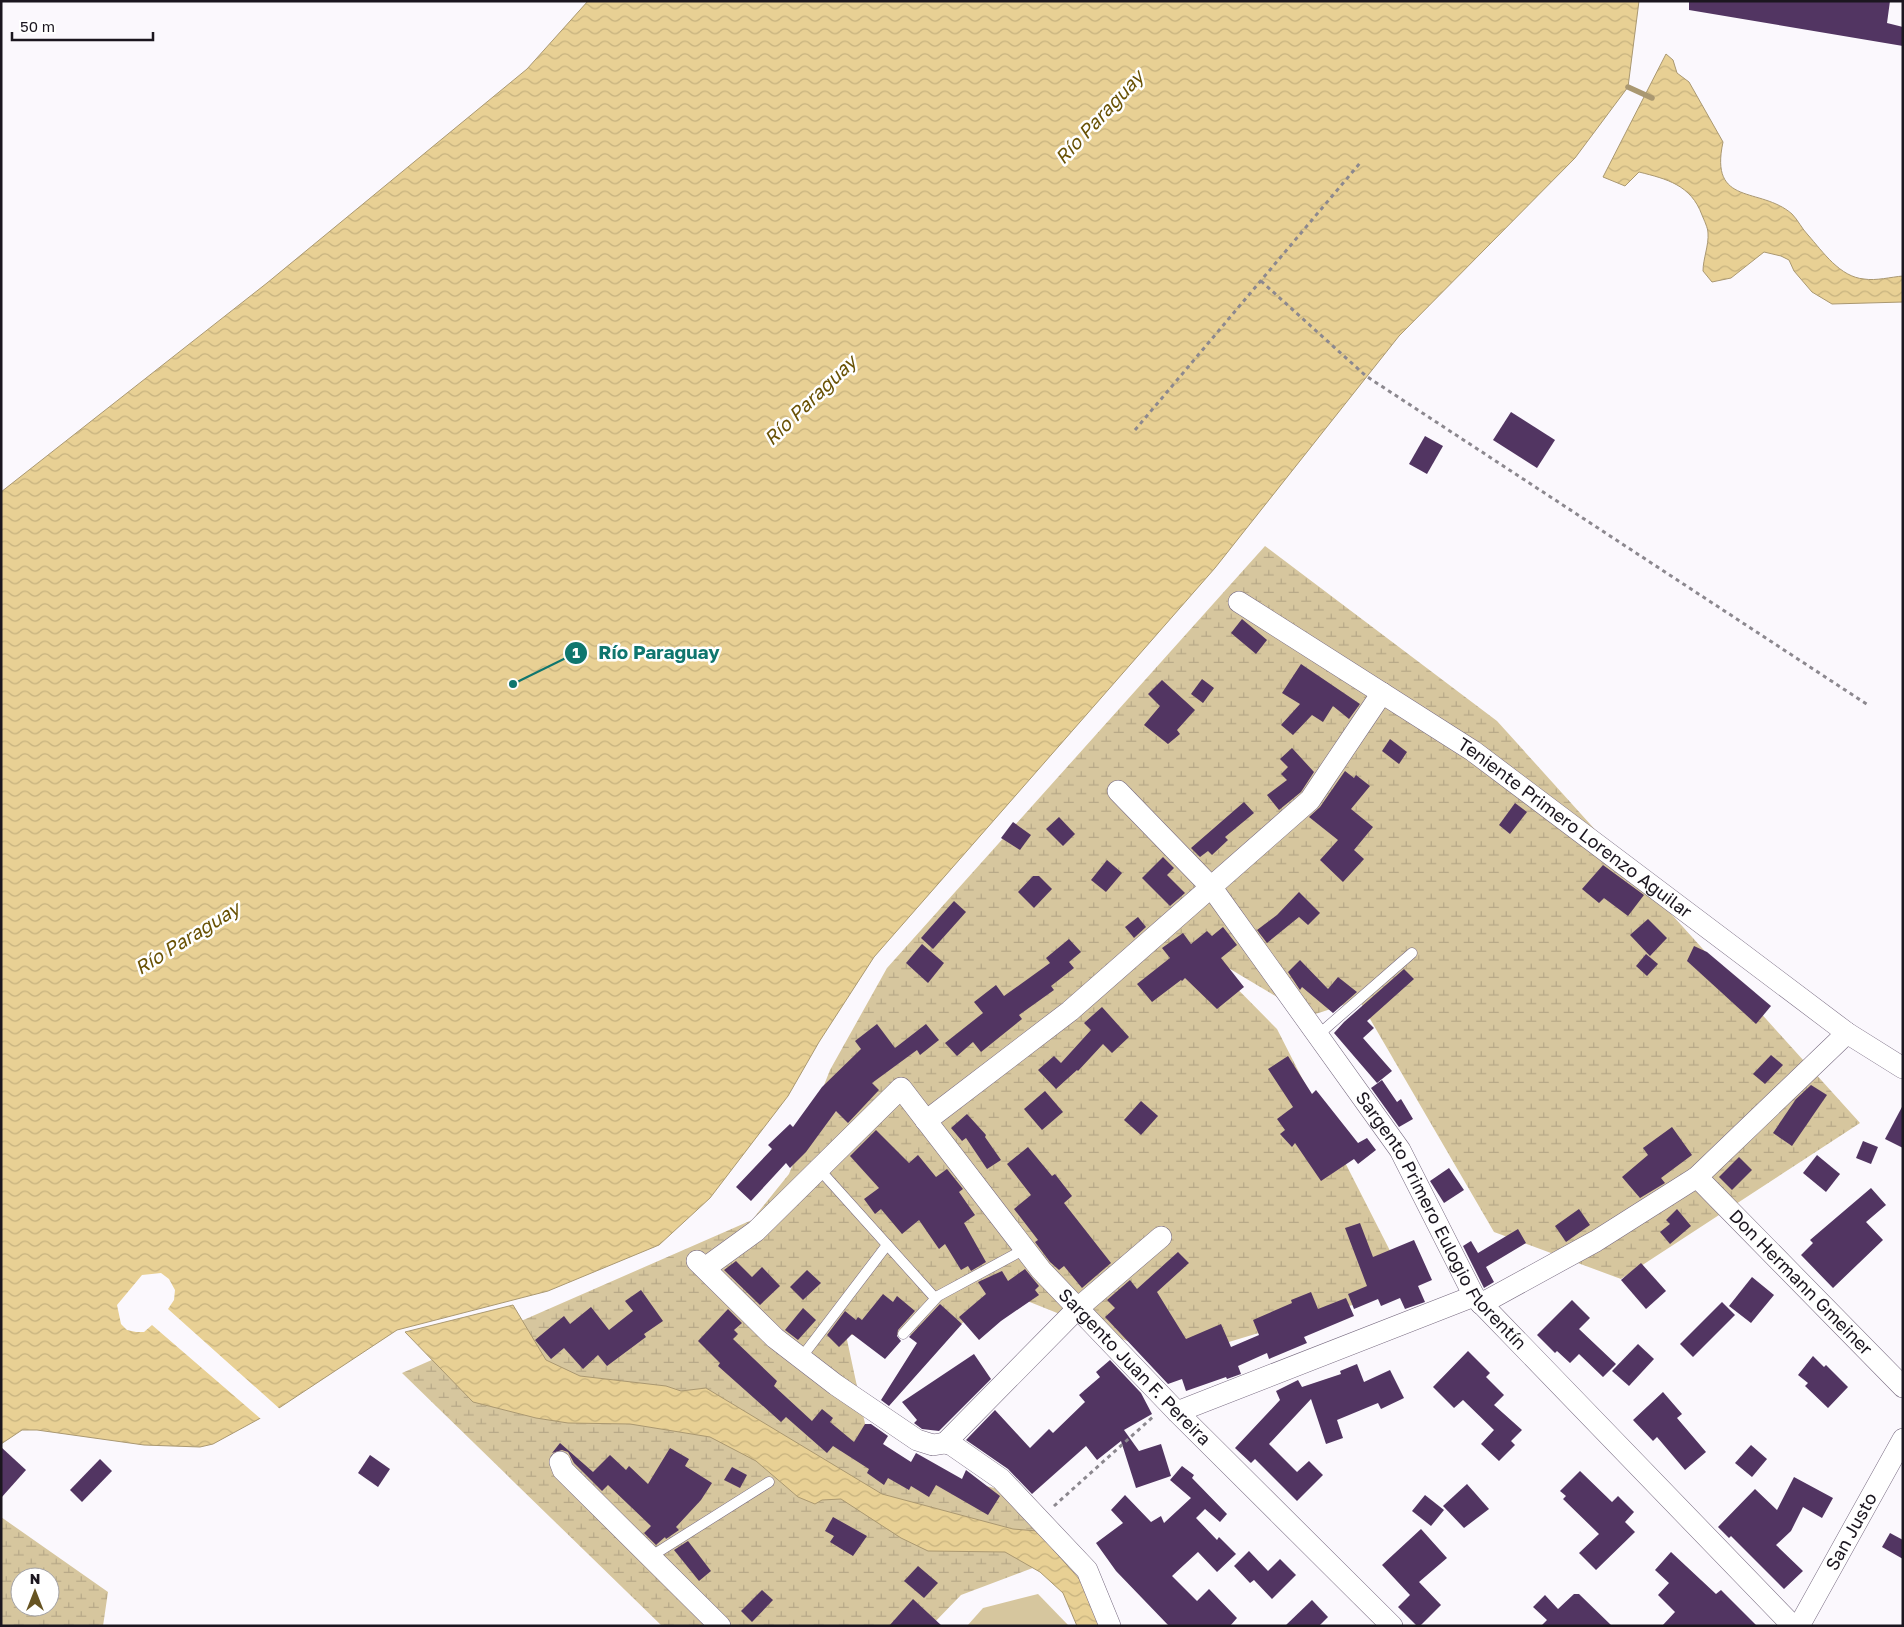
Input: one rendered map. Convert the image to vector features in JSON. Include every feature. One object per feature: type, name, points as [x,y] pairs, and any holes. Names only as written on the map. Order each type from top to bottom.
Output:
[{"type":"street","name":"Teniente Primero Lorenzo Aguilar","points":[[1238,602],[1473,751],[1847,1033],[1903,1068]]},
{"type":"street","points":[[926,1121],[1070,1012],[1310,800],[1382,693]]},
{"type":"street","name":"Sargento Primero Eulogio Florentín","points":[[1118,791],[1212,888],[1400,1150],[1478,1300],[1793,1626]]},
{"type":"street","points":[[1173,1407],[1478,1300],[1596,1240],[1697,1176],[1847,1033]]},
{"type":"street","name":"Sargento Juan F. Pereira","points":[[820,1169],[901,1088],[1041,1270],[1173,1407],[1392,1626]]},
{"type":"street","points":[[820,1169],[756,1231],[701,1265],[776,1338],[836,1385],[917,1440],[933,1445],[945,1443],[1078,1308],[1161,1237]]},
{"type":"street","name":"Don Hermann Gmeiner","points":[[1697,1176],[1903,1387]]},
{"type":"street","name":"San Justo","points":[[1799,1626],[1903,1439]]},
{"type":"street","points":[[945,1443],[1001,1479],[1041,1518],[1087,1570],[1110,1626]]},
{"type":"street","points":[[560,1462],[563,1470],[720,1626]]},
{"type":"lane","points":[[1318,1035],[1412,953]]},
{"type":"lane","points":[[820,1169],[935,1298]]},
{"type":"lane","points":[[802,1358],[887,1245]]},
{"type":"lane","points":[[903,1334],[935,1298],[1025,1249]]},
{"type":"lane","points":[[650,1557],[769,1482]]},
{"type":"path","points":[[1135,430],[1360,163]]},
{"type":"path","points":[[1261,281],[1366,376],[1868,706]]},
{"type":"path","points":[[1041,1518],[1173,1407]]},
{"type":"green space","points":[[1265,546],[1497,721],[1860,1123],[1621,1279],[1494,1232],[1359,1000],[1309,1016],[1200,951],[1277,1029],[1409,1288],[1172,1359],[1012,1295],[941,1335],[846,1335],[873,1461],[1008,1491],[1070,1554],[961,1595],[931,1626],[662,1626],[402,1373],[752,1220],[789,1174],[830,1070],[887,968]]},
{"type":"green space","points":[[1,1517],[108,1592],[103,1626],[1,1626]]},
{"type":"green space","points":[[1038,1594],[1069,1626],[967,1626],[983,1608]]},
{"type":"water","points":[[588,1],[1639,1],[1628,87],[1575,158],[1399,336],[1215,568],[874,957],[819,1042],[788,1096],[710,1198],[659,1245],[548,1291],[397,1330],[279,1408],[213,1444],[200,1447],[144,1445],[37,1430],[22,1430],[1,1444],[1,492],[267,283],[527,69]]},
{"type":"water","points":[[1666,54],[1673,60],[1677,73],[1689,82],[1723,142],[1721,163],[1723,177],[1730,186],[1740,192],[1766,200],[1792,214],[1826,256],[1847,274],[1869,279],[1903,276],[1903,302],[1832,304],[1812,292],[1794,271],[1789,260],[1764,252],[1731,278],[1712,282],[1703,271],[1708,242],[1705,222],[1697,205],[1685,190],[1659,177],[1639,172],[1625,186],[1603,177]]},
{"type":"water","points":[[513,1305],[546,1360],[580,1376],[666,1386],[681,1391],[706,1388],[882,1494],[1013,1529],[1037,1531],[1088,1589],[1102,1626],[1077,1626],[1063,1593],[1040,1572],[1005,1552],[928,1551],[901,1538],[841,1499],[822,1500],[815,1504],[798,1497],[756,1461],[710,1437],[630,1424],[568,1423],[536,1418],[473,1402],[405,1332]]},
{"type":"pier","points":[[161,1273],[169,1279],[175,1290],[174,1300],[168,1309],[281,1410],[262,1420],[152,1325],[144,1332],[136,1332],[127,1330],[121,1324],[117,1305],[142,1275]]},
{"type":"building","points":[[1689,1],[1890,1],[1887,23],[1903,27],[1903,46],[1689,10]]},
{"type":"building","points":[[1511,412],[1555,440],[1537,468],[1493,440]]},
{"type":"building","points":[[1425,436],[1443,446],[1427,474],[1409,464]]},
{"type":"building","points":[[1242,619],[1267,640],[1256,654],[1231,633]]},
{"type":"building","points":[[1301,664],[1360,704],[1349,719],[1333,706],[1323,722],[1312,715],[1293,735],[1281,725],[1300,704],[1282,693]]},
{"type":"building","points":[[1202,679],[1214,688],[1203,703],[1191,694]]},
{"type":"building","points":[[1162,680],[1195,710],[1177,730],[1180,734],[1168,744],[1144,725],[1160,706],[1148,694]]},
{"type":"building","points":[[1390,739],[1407,752],[1399,764],[1382,751]]},
{"type":"building","points":[[1292,748],[1314,772],[1301,792],[1279,810],[1267,795],[1287,780],[1281,774],[1288,767],[1280,759]]},
{"type":"building","points":[[1345,771],[1354,778],[1356,775],[1370,786],[1351,809],[1373,827],[1354,850],[1364,859],[1343,882],[1320,860],[1338,840],[1309,817],[1320,807]]},
{"type":"building","points":[[1244,802],[1254,813],[1225,837],[1228,840],[1212,855],[1208,851],[1200,857],[1191,848]]},
{"type":"building","points":[[1515,803],[1527,812],[1510,834],[1499,825]]},
{"type":"building","points":[[1059,817],[1075,834],[1063,846],[1046,829]]},
{"type":"building","points":[[1013,822],[1031,835],[1020,850],[1001,838]]},
{"type":"building","points":[[1163,857],[1174,868],[1167,875],[1185,893],[1170,906],[1142,878]]},
{"type":"building","points":[[1107,860],[1122,873],[1106,892],[1091,880]]},
{"type":"building","points":[[1603,865],[1644,895],[1628,916],[1604,898],[1599,903],[1582,889]]},
{"type":"building","points":[[1033,876],[1039,876],[1052,889],[1034,908],[1018,892]]},
{"type":"building","points":[[1299,892],[1320,913],[1308,925],[1299,917],[1267,943],[1257,930],[1277,915]]},
{"type":"building","points":[[954,901],[966,912],[933,949],[921,938]]},
{"type":"building","points":[[1138,917],[1146,927],[1134,938],[1125,927]]},
{"type":"building","points":[[1648,919],[1667,938],[1650,956],[1630,935]]},
{"type":"building","points":[[1223,927],[1237,945],[1221,958],[1244,987],[1217,1009],[1185,978],[1152,1002],[1137,984],[1170,958],[1162,948],[1183,933],[1191,944],[1207,931],[1212,936]]},
{"type":"building","points":[[1069,939],[1081,952],[1069,962],[1074,968],[1051,986],[1054,990],[1019,1015],[1022,1019],[981,1052],[973,1042],[957,1056],[945,1043],[983,1013],[974,1002],[996,985],[1004,996],[1050,963],[1046,958]]},
{"type":"building","points":[[922,944],[944,963],[928,983],[906,963]]},
{"type":"building","points":[[1694,946],[1707,952],[1771,1006],[1756,1024],[1687,961]]},
{"type":"building","points":[[1646,954],[1658,964],[1647,976],[1636,966]]},
{"type":"building","points":[[1300,960],[1328,989],[1338,977],[1357,992],[1333,1013],[1302,987],[1300,990],[1288,972]]},
{"type":"building","points":[[1404,969],[1414,979],[1367,1021],[1374,1028],[1363,1038],[1392,1071],[1377,1083],[1334,1033]]},
{"type":"building","points":[[1102,1007],[1129,1037],[1112,1053],[1103,1044],[1078,1071],[1056,1089],[1038,1070],[1054,1056],[1061,1063],[1091,1030],[1084,1023]]},
{"type":"building","points":[[877,1024],[895,1048],[926,1024],[939,1040],[920,1055],[917,1050],[872,1083],[879,1090],[848,1123],[836,1111],[806,1152],[790,1168],[786,1163],[751,1201],[736,1187],[772,1149],[768,1145],[790,1124],[793,1127],[822,1087],[861,1049],[855,1041]]},
{"type":"building","points":[[1771,1055],[1783,1065],[1765,1084],[1753,1074]]},
{"type":"building","points":[[1288,1056],[1312,1094],[1316,1090],[1358,1143],[1367,1138],[1376,1150],[1358,1164],[1354,1159],[1321,1181],[1295,1143],[1292,1147],[1280,1134],[1285,1130],[1277,1119],[1293,1107],[1268,1069]]},
{"type":"building","points":[[1382,1080],[1397,1102],[1401,1099],[1413,1119],[1399,1127],[1371,1088]]},
{"type":"building","points":[[1811,1085],[1827,1095],[1792,1146],[1773,1133],[1796,1099]]},
{"type":"building","points":[[1045,1091],[1063,1112],[1042,1130],[1024,1109]]},
{"type":"building","points":[[1141,1101],[1158,1116],[1141,1135],[1124,1120]]},
{"type":"building","points":[[1903,1105],[1903,1148],[1885,1139]]},
{"type":"building","points":[[967,1114],[986,1135],[985,1137],[1001,1160],[987,1169],[966,1138],[962,1141],[951,1128]]},
{"type":"building","points":[[1672,1127],[1692,1155],[1661,1178],[1665,1183],[1640,1198],[1622,1177],[1648,1155],[1643,1148]]},
{"type":"building","points":[[876,1130],[909,1163],[918,1155],[936,1177],[947,1169],[963,1189],[959,1192],[975,1215],[964,1223],[986,1262],[971,1271],[968,1266],[961,1270],[945,1244],[939,1249],[919,1220],[902,1234],[881,1209],[875,1214],[864,1199],[879,1188],[850,1156]]},
{"type":"building","points":[[1863,1141],[1878,1147],[1871,1164],[1856,1158]]},
{"type":"building","points":[[1028,1147],[1052,1176],[1055,1174],[1072,1196],[1064,1203],[1111,1263],[1082,1288],[1064,1266],[1059,1270],[1050,1262],[1035,1242],[1038,1240],[1014,1209],[1031,1195],[1007,1164]]},
{"type":"building","points":[[1817,1155],[1840,1174],[1826,1192],[1803,1173]]},
{"type":"building","points":[[1739,1157],[1752,1170],[1732,1190],[1719,1177]]},
{"type":"building","points":[[1449,1168],[1464,1190],[1444,1203],[1430,1181]]},
{"type":"building","points":[[1871,1188],[1886,1205],[1866,1222],[1883,1240],[1833,1288],[1801,1255],[1813,1243],[1810,1240]]},
{"type":"building","points":[[1579,1209],[1590,1225],[1566,1242],[1555,1226]]},
{"type":"building","points":[[1677,1209],[1691,1226],[1670,1244],[1660,1232],[1670,1224],[1666,1220]]},
{"type":"building","points":[[1360,1223],[1373,1257],[1414,1240],[1432,1280],[1418,1286],[1425,1302],[1405,1309],[1400,1298],[1381,1306],[1378,1299],[1354,1309],[1348,1294],[1367,1286],[1345,1228]]},
{"type":"building","points":[[1518,1229],[1526,1243],[1486,1267],[1494,1282],[1484,1288],[1463,1246],[1471,1241],[1478,1253]]},
{"type":"building","points":[[1178,1252],[1189,1263],[1157,1292],[1186,1339],[1221,1324],[1231,1347],[1259,1335],[1253,1320],[1292,1303],[1291,1300],[1311,1292],[1318,1309],[1346,1298],[1354,1316],[1304,1337],[1307,1343],[1269,1359],[1267,1353],[1238,1366],[1241,1374],[1227,1379],[1226,1377],[1186,1391],[1182,1379],[1168,1384],[1105,1317],[1115,1308],[1107,1300],[1130,1280],[1137,1289]]},
{"type":"building","points":[[736,1261],[752,1277],[762,1267],[780,1286],[760,1305],[724,1270]]},
{"type":"building","points":[[1641,1263],[1666,1291],[1646,1309],[1621,1280]]},
{"type":"building","points":[[1025,1269],[1039,1286],[1035,1290],[1039,1295],[1001,1321],[979,1340],[959,1317],[986,1294],[978,1282],[1002,1271],[1008,1281]]},
{"type":"building","points":[[807,1270],[821,1283],[803,1300],[790,1287]]},
{"type":"building","points":[[1752,1277],[1774,1295],[1751,1323],[1729,1306]]},
{"type":"building","points":[[641,1290],[663,1321],[644,1334],[646,1337],[607,1366],[598,1355],[583,1369],[564,1348],[551,1359],[535,1340],[564,1316],[570,1324],[591,1307],[609,1330],[633,1311],[625,1301]]},
{"type":"building","points":[[883,1294],[893,1302],[897,1296],[915,1311],[898,1330],[897,1336],[901,1341],[885,1359],[852,1334],[839,1347],[827,1335],[845,1311],[856,1320],[858,1317],[862,1320]]},
{"type":"building","points":[[1572,1300],[1590,1318],[1579,1329],[1616,1364],[1603,1377],[1579,1354],[1570,1363],[1557,1351],[1555,1353],[1537,1335]]},
{"type":"building","points":[[1722,1302],[1735,1315],[1693,1357],[1680,1344]]},
{"type":"building","points":[[940,1304],[962,1324],[889,1406],[881,1400],[917,1343],[909,1337]]},
{"type":"building","points":[[803,1308],[816,1320],[798,1340],[785,1330]]},
{"type":"building","points":[[728,1309],[742,1323],[734,1330],[738,1334],[733,1339],[777,1381],[774,1386],[812,1421],[822,1409],[833,1418],[830,1422],[854,1442],[865,1424],[871,1424],[888,1436],[883,1444],[911,1462],[916,1453],[962,1479],[966,1470],[1000,1496],[988,1515],[936,1485],[929,1497],[911,1486],[909,1490],[888,1478],[884,1485],[867,1473],[869,1469],[833,1446],[827,1453],[786,1417],[781,1422],[718,1366],[720,1363],[698,1341]]},
{"type":"building","points":[[1638,1344],[1654,1359],[1629,1386],[1612,1371]]},
{"type":"building","points":[[1468,1351],[1490,1373],[1486,1377],[1504,1395],[1494,1405],[1522,1430],[1511,1441],[1515,1445],[1499,1461],[1481,1444],[1494,1430],[1463,1400],[1454,1408],[1433,1387]]},
{"type":"building","points":[[974,1354],[991,1379],[939,1431],[922,1429],[914,1423],[917,1420],[902,1402]]},
{"type":"building","points":[[1813,1356],[1824,1367],[1826,1365],[1848,1387],[1828,1408],[1805,1386],[1808,1383],[1798,1375]]},
{"type":"building","points":[[1110,1360],[1141,1393],[1152,1414],[1124,1430],[1139,1451],[1161,1444],[1171,1476],[1136,1488],[1121,1441],[1097,1460],[1086,1446],[1032,1494],[1008,1469],[966,1440],[995,1410],[1030,1448],[1049,1429],[1053,1433],[1085,1402],[1079,1395],[1100,1377],[1096,1372]]},
{"type":"building","points":[[1357,1364],[1364,1382],[1390,1370],[1404,1398],[1381,1409],[1378,1403],[1337,1420],[1343,1438],[1326,1444],[1311,1399],[1269,1444],[1297,1472],[1309,1461],[1323,1475],[1297,1501],[1255,1459],[1251,1463],[1235,1448],[1280,1400],[1276,1391],[1298,1380],[1302,1387],[1341,1374],[1340,1371]]},
{"type":"building","points":[[1663,1392],[1682,1414],[1677,1418],[1706,1452],[1685,1470],[1657,1437],[1653,1441],[1633,1420]]},
{"type":"building","points":[[560,1443],[593,1472],[610,1455],[626,1470],[629,1466],[648,1484],[670,1448],[689,1459],[685,1466],[712,1483],[701,1500],[676,1527],[679,1530],[666,1539],[665,1537],[656,1545],[644,1533],[651,1526],[608,1485],[602,1491],[574,1463],[568,1452],[562,1450],[552,1453]]},
{"type":"building","points":[[1751,1445],[1767,1459],[1752,1477],[1735,1463]]},
{"type":"building","points":[[1,1447],[26,1470],[1,1498]]},
{"type":"building","points":[[370,1455],[390,1469],[378,1487],[358,1473]]},
{"type":"building","points":[[100,1459],[112,1471],[82,1502],[70,1490]]},
{"type":"building","points":[[1182,1466],[1194,1475],[1192,1478],[1227,1514],[1220,1522],[1205,1509],[1196,1518],[1217,1540],[1219,1537],[1236,1554],[1217,1572],[1198,1552],[1172,1576],[1197,1601],[1209,1589],[1237,1618],[1230,1626],[1169,1626],[1116,1571],[1096,1543],[1123,1523],[1111,1510],[1125,1495],[1151,1522],[1161,1516],[1164,1523],[1191,1498],[1170,1480]]},
{"type":"building","points":[[732,1467],[747,1475],[740,1488],[724,1480]]},
{"type":"building","points":[[1580,1471],[1612,1502],[1618,1496],[1634,1512],[1625,1522],[1635,1532],[1596,1570],[1579,1553],[1599,1534],[1563,1499],[1566,1496],[1560,1491]]},
{"type":"building","points":[[1794,1477],[1833,1498],[1822,1518],[1803,1507],[1791,1531],[1776,1545],[1803,1571],[1784,1589],[1731,1536],[1729,1538],[1718,1527],[1755,1489],[1777,1510]]},
{"type":"building","points":[[1467,1484],[1489,1509],[1464,1528],[1443,1506]]},
{"type":"building","points":[[1425,1495],[1444,1510],[1431,1526],[1412,1511]]},
{"type":"building","points":[[833,1517],[867,1536],[853,1556],[830,1542],[834,1536],[825,1531]]},
{"type":"building","points":[[1421,1529],[1447,1558],[1419,1582],[1441,1605],[1420,1626],[1417,1626],[1398,1607],[1410,1595],[1382,1565]]},
{"type":"building","points":[[1890,1533],[1903,1540],[1903,1559],[1882,1547]]},
{"type":"building","points":[[688,1541],[711,1571],[699,1581],[674,1550]]},
{"type":"building","points":[[1249,1551],[1268,1571],[1280,1559],[1296,1575],[1272,1599],[1254,1580],[1250,1583],[1234,1566]]},
{"type":"building","points":[[1671,1552],[1716,1594],[1721,1590],[1757,1626],[1662,1626],[1675,1612],[1658,1595],[1669,1583],[1655,1570]]},
{"type":"building","points":[[918,1566],[938,1583],[924,1598],[904,1581]]},
{"type":"building","points":[[762,1590],[773,1600],[752,1622],[741,1611]]},
{"type":"building","points":[[1574,1594],[1579,1594],[1612,1626],[1541,1626],[1547,1620],[1533,1607],[1545,1595],[1558,1609]]},
{"type":"building","points":[[913,1599],[942,1626],[889,1626]]},
{"type":"building","points":[[1312,1600],[1328,1617],[1319,1626],[1285,1626]]},
{"type":"waterway","points":[[1628,87],[1652,98]]},
{"type":"place","name":"Río Paraguay","points":[[513,684]]}]
